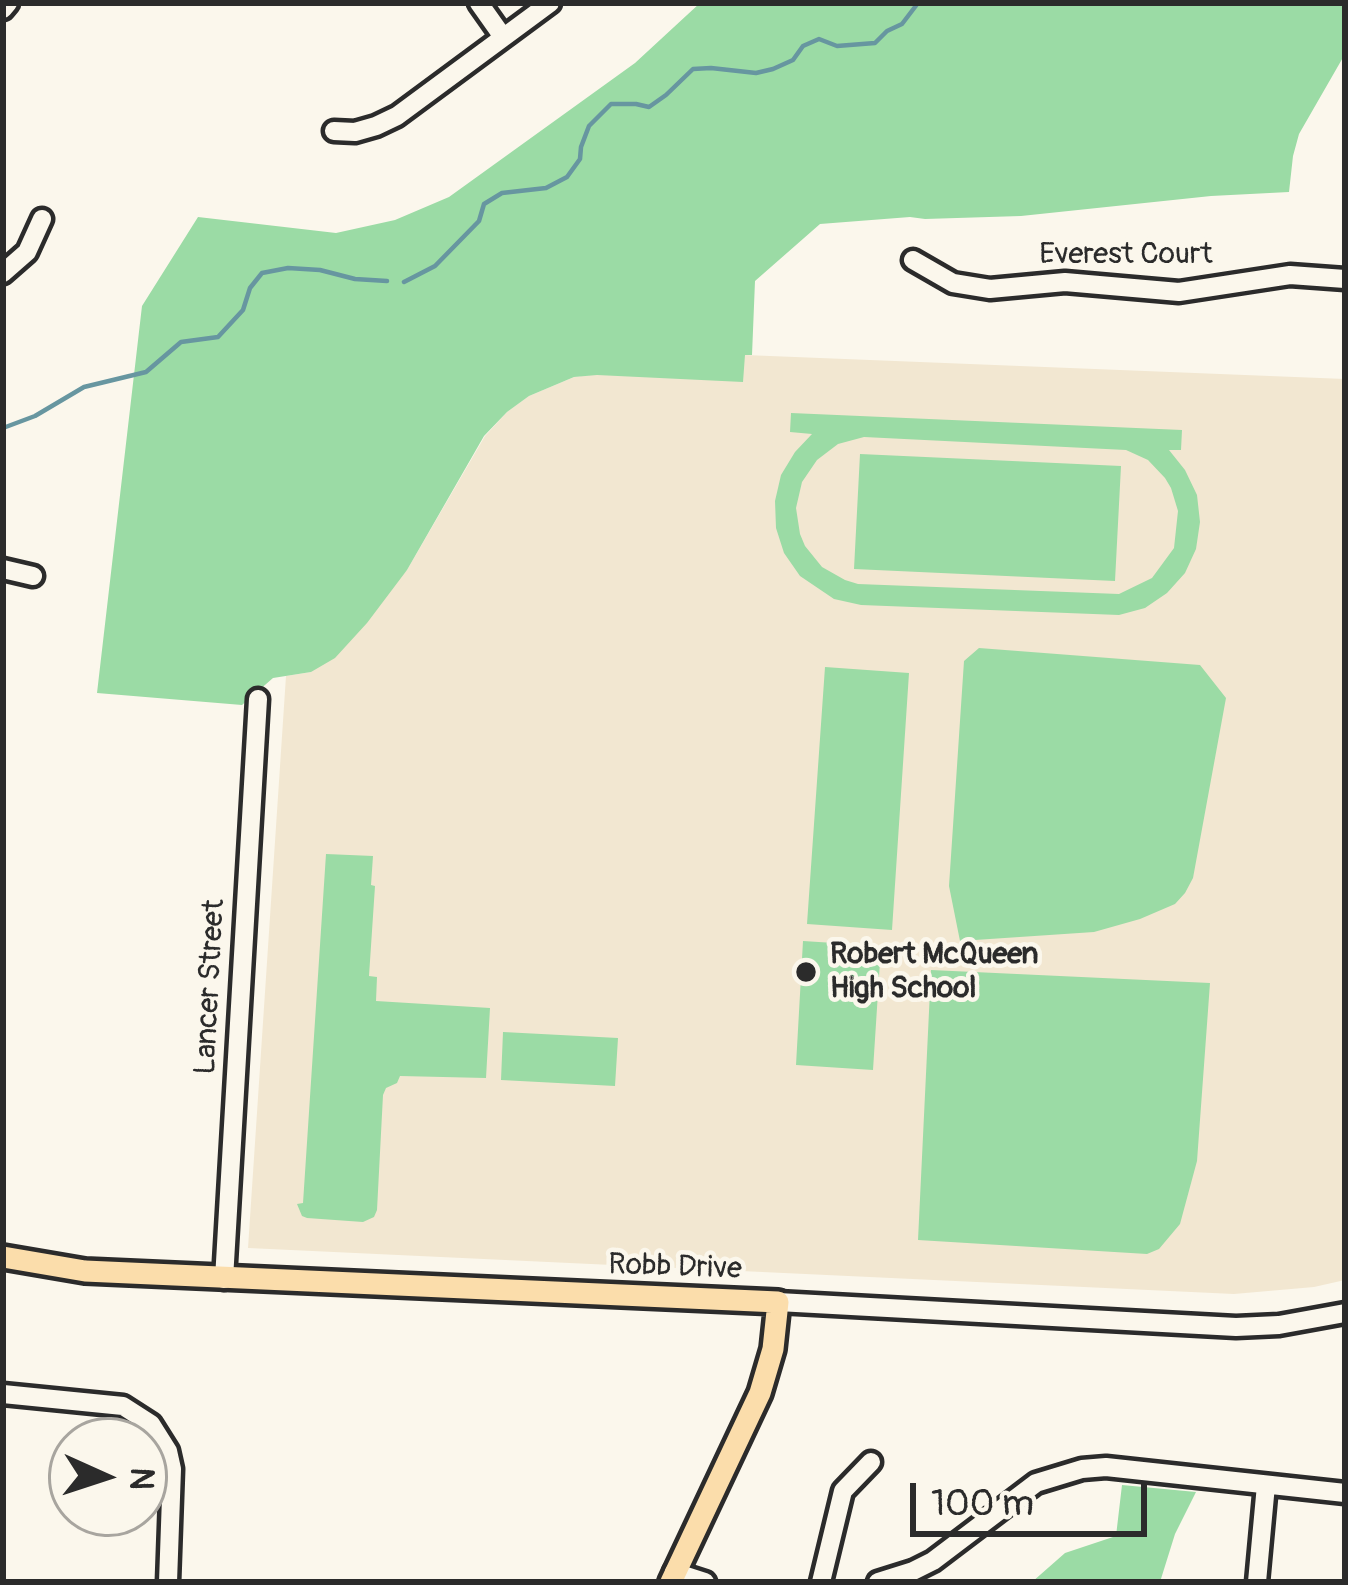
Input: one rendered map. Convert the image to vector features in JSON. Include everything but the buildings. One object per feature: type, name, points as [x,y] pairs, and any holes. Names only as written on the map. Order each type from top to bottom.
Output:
[{"type":"main road","name":"Robb Drive","points":[[3,1257],[85,1271],[778,1302]]},
{"type":"main road","points":[[672,1577],[760,1393],[773,1348],[778,1302]]},
{"type":"street","points":[[479,3],[503,37]]},
{"type":"street","points":[[334,131],[356,132],[397,116],[550,3]]},
{"type":"street","points":[[3,273],[28,252],[42,219]]},
{"type":"street","name":"Everest Court","points":[[913,260],[953,284],[990,289],[1065,282],[1179,292],[1290,275],[1345,279]]},
{"type":"street","points":[[3,569],[33,576]]},
{"type":"street","name":"Lancer Street","points":[[224,1279],[258,699]]},
{"type":"street","name":"Robb Drive","points":[[778,1302],[1236,1328],[1345,1313]]},
{"type":"street","points":[[3,1394],[123,1406],[152,1424],[168,1451],[172,1469],[167,1582]]},
{"type":"street","points":[[820,1582],[843,1490],[872,1462]]},
{"type":"street","points":[[878,1582],[933,1561],[1017,1496],[1059,1474],[1106,1467],[1345,1493]]},
{"type":"street","points":[[1257,1582],[1266,1486]]},
{"type":"street","points":[[672,1577],[705,1582]]},
{"type":"shaded area","name":"Robert McQueen High School","points":[[745,355],[1345,379],[1345,1280],[1234,1294],[248,1248],[286,676],[311,672],[407,570],[485,436],[529,396],[574,377]]},
{"type":"green space","points":[[700,3],[1345,3],[1345,54],[1299,134],[1289,192],[1021,216],[820,224],[755,281],[752,355],[745,355],[743,382],[574,377],[529,396],[507,412],[484,436],[407,570],[335,658],[311,672],[273,678],[242,705],[97,693],[142,306],[198,217],[336,233],[395,220],[449,197],[635,63]]},
{"type":"green space","points":[[791,413],[1182,430],[1181,450],[1169,450],[1197,495],[1196,549],[1185,573],[1167,593],[1145,608],[1119,615],[861,605],[834,599],[800,576],[784,553],[776,528],[781,475],[812,434],[790,432]],"holes":[[[864,437],[1126,450],[1148,460],[1165,478],[1178,511],[1174,548],[1152,578],[1119,594],[858,584],[822,567],[800,534],[796,508],[802,482],[817,460],[838,444]]]},
{"type":"green space","points":[[860,454],[1121,466],[1115,581],[854,569]]},
{"type":"green space","points":[[979,648],[1200,665],[1226,698],[1193,878],[1175,904],[1094,932],[960,941],[949,886],[964,661]]},
{"type":"green space","points":[[825,667],[909,673],[892,930],[807,924]]},
{"type":"green space","points":[[326,854],[373,856],[369,976],[377,977],[376,1001],[490,1008],[486,1078],[400,1076],[386,1088],[377,1210],[363,1222],[307,1218],[297,1204],[303,1203]]},
{"type":"green space","points":[[803,941],[881,946],[873,1070],[796,1065]]},
{"type":"green space","points":[[931,970],[1210,983],[1197,1161],[1180,1224],[1159,1249],[1147,1254],[918,1240]]},
{"type":"green space","points":[[503,1032],[618,1038],[615,1086],[501,1080]]},
{"type":"green space","points":[[1122,1485],[1196,1492],[1175,1534],[1160,1582],[1032,1582],[1065,1553],[1116,1536]]},
{"type":"waterway","points":[[404,282],[435,266],[479,221],[484,204],[502,193],[546,188],[567,177],[580,159],[589,126],[611,104],[649,107],[693,69],[756,73],[773,69],[819,39],[837,46],[875,43],[902,24],[918,3]]},
{"type":"waterway","points":[[3,428],[35,416],[84,387],[146,372],[181,342],[218,337],[243,310],[250,288],[262,273],[288,268],[320,270],[387,281]]},
{"type":"place","name":"Robert McQueen High School","points":[[806,972]]}]
